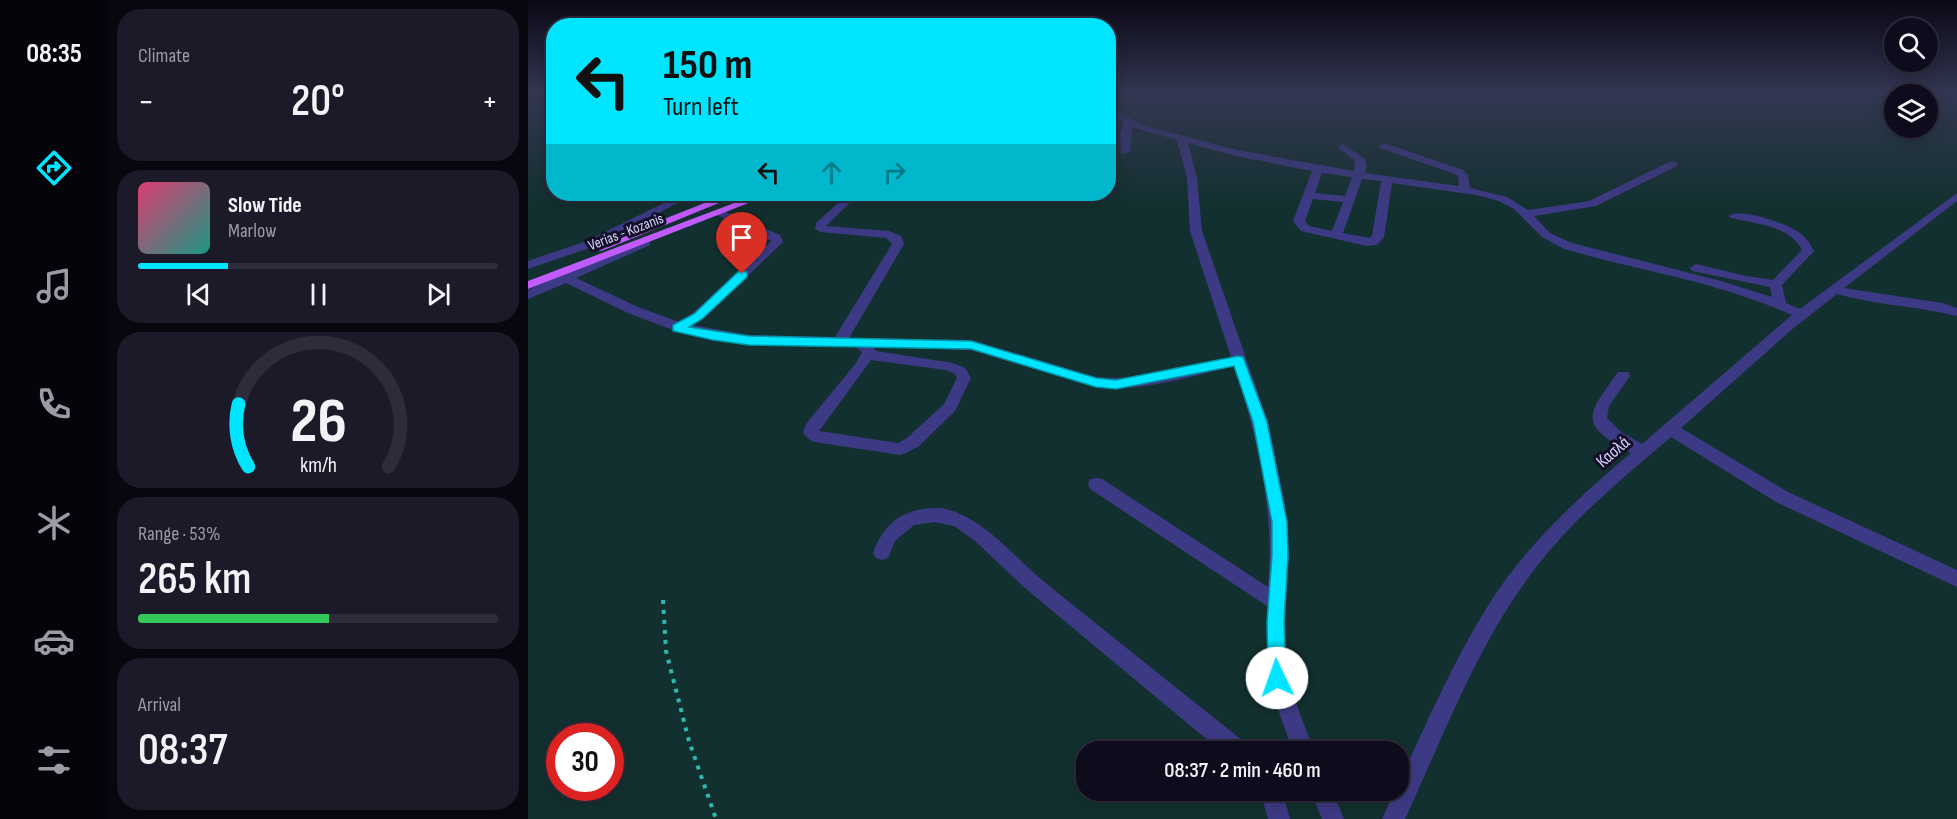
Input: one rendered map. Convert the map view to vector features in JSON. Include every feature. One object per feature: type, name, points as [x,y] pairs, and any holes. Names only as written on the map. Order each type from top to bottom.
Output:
[{"type":"main road","name":"Verias - Kozanis","points":[[528,274],[584,250],[717,201]]},
{"type":"main road","name":"Verias - Kozanis","points":[[528,285],[749,201]]},
{"type":"street","points":[[1125,152],[1126,130]]},
{"type":"street","points":[[1156,130],[1182,139],[1318,169],[1465,191],[1503,199],[1527,214],[1546,235],[1568,246],[1735,289],[1780,304],[1802,315]]},
{"type":"street","points":[[1182,139],[1192,178],[1196,231],[1260,422],[1277,504],[1280,555],[1276,602],[1277,678],[1300,741]]},
{"type":"street","points":[[1384,146],[1463,174],[1465,191]]},
{"type":"street","points":[[1336,236],[1362,165],[1343,147]]},
{"type":"street","points":[[1527,214],[1593,204],[1673,164]]},
{"type":"street","points":[[1318,169],[1299,221],[1301,226],[1305,229],[1367,242],[1376,239],[1387,179]]},
{"type":"street","points":[[1308,195],[1350,200]]},
{"type":"street","name":"Κασλά","points":[[1393,819],[1469,659],[1514,584],[1563,524],[1802,315],[1957,196]]},
{"type":"street","points":[[528,265],[584,250],[677,201]]},
{"type":"street","points":[[840,341],[898,244],[897,239],[889,235],[821,229],[820,225],[846,201]]},
{"type":"street","points":[[678,328],[698,316],[777,242],[776,238],[719,213]]},
{"type":"street","points":[[1735,216],[1764,221],[1793,234],[1806,245],[1808,251],[1776,284]]},
{"type":"street","points":[[528,295],[664,234]]},
{"type":"street","points":[[1696,268],[1746,280],[1776,284]]},
{"type":"street","points":[[567,278],[678,328],[713,336],[749,340],[971,345],[1096,382],[1116,384],[1238,360]]},
{"type":"street","points":[[1776,284],[1780,304]]},
{"type":"street","points":[[1834,289],[1856,296],[1934,305],[1957,312]]},
{"type":"street","points":[[855,342],[864,345],[869,352],[867,355],[861,366],[811,428],[811,433],[815,436],[900,449],[913,442],[950,406],[964,378],[960,371],[948,366],[867,355]]},
{"type":"street","points":[[1623,376],[1599,411],[1600,419],[1606,428],[1617,437],[1644,452]]},
{"type":"street","points":[[1670,429],[1782,497],[1957,579]]},
{"type":"street","points":[[1096,484],[1276,602]]},
{"type":"street","points":[[882,553],[887,538],[893,531],[915,519],[928,515],[939,515],[961,520],[1029,580],[1226,741]]},
{"type":"street","points":[[1274,801],[1279,819]]},
{"type":"street","points":[[1326,801],[1333,819]]},
{"type":"path","points":[[663,600],[666,651],[689,741],[716,819]]},
{"type":"green space","points":[[528,130],[546,130],[546,201],[1116,201],[1116,130],[1884,130],[1884,138],[1938,138],[1938,130],[1957,130],[1957,819],[528,819]]},
{"type":"route","points":[[742,274],[698,316],[678,328],[713,336],[749,340],[971,345],[1096,382],[1116,384],[1155,379],[1238,360],[1260,422],[1277,504],[1280,555],[1275,622],[1277,678]]}]
